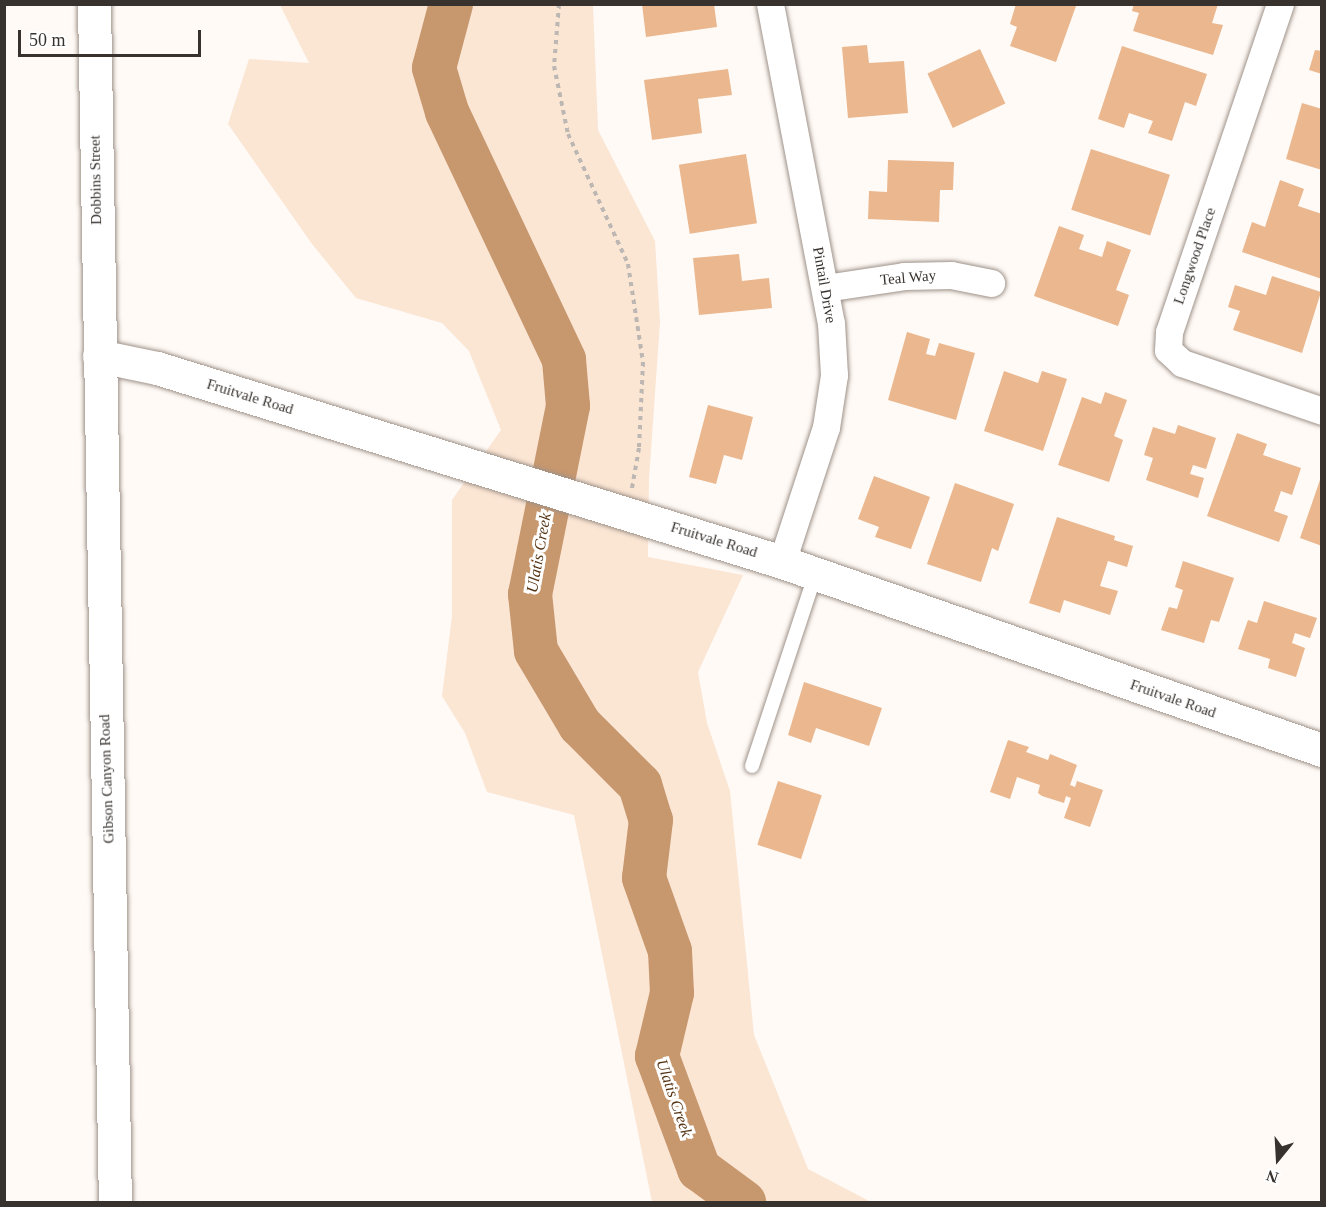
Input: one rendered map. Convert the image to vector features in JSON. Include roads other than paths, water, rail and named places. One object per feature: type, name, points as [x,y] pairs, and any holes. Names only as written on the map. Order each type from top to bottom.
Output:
[{"type":"street","name":"Dobbins Street","points":[[94,4],[99,356]]},
{"type":"street","name":"Pintail Drive","points":[[770,4],[825,288],[834,375],[827,417],[782,562]]},
{"type":"street","name":"Longwood Place","points":[[1280,4],[1169,332],[1168,350],[1182,363],[1322,411]]},
{"type":"street","name":"Teal Way","points":[[825,288],[904,276],[951,275],[991,284]]},
{"type":"street","name":"Fruitvale Road","points":[[99,356],[157,368],[782,562],[1322,750]]},
{"type":"street","name":"Gibson Canyon Road","points":[[99,356],[115,1203]]},
{"type":"lane","points":[[752,766],[816,573]]},
{"type":"waterway","name":"Ulatis Creek","points":[[451,4],[434,68],[447,112],[564,360],[568,406],[530,594],[536,651],[580,725],[640,785],[651,820],[644,878],[670,951],[672,993],[657,1056],[699,1169],[744,1202]]}]
